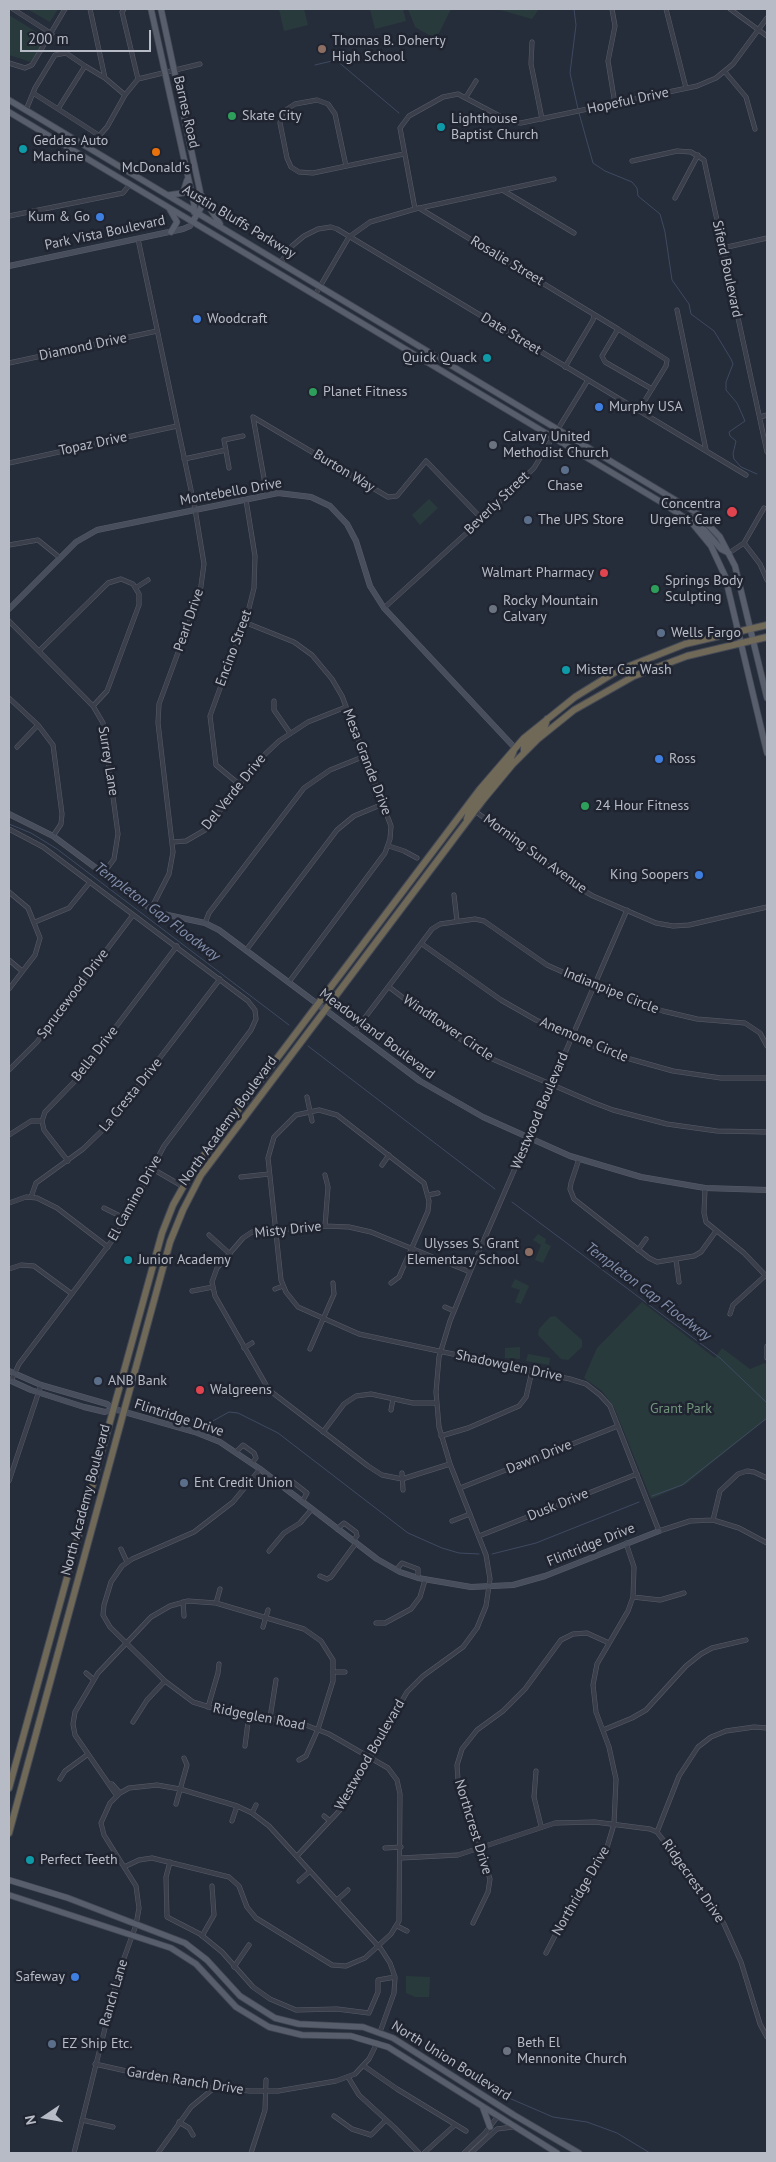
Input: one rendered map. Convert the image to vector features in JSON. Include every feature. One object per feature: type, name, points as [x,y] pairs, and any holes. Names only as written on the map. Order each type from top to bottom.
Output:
[{"type":"highway","name":"North Academy Boulevard","points":[[9,1788],[162,1234],[182,1186],[203,1154],[317,1003],[514,747],[547,717],[616,671],[685,644],[767,625]]},
{"type":"highway","name":"North Academy Boulevard","points":[[9,1833],[170,1242],[191,1192],[216,1154],[324,1010],[475,811],[524,752],[574,710],[618,684],[668,662],[767,637]]},
{"type":"highway","points":[[524,752],[524,745],[545,726],[547,717]]},
{"type":"highway","points":[[466,823],[468,811],[512,758],[514,747]]},
{"type":"main road","name":"Barnes Road","points":[[151,9],[196,211],[202,206],[200,192],[162,9]]},
{"type":"main road","name":"Austin Bluffs Parkway","points":[[9,100],[697,512],[716,532],[729,553],[739,580],[767,698]]},
{"type":"main road","name":"Austin Bluffs Parkway","points":[[9,112],[686,517],[705,537],[722,566],[767,753]]},
{"type":"main road","points":[[50,136],[80,149],[89,147]]},
{"type":"main road","points":[[168,195],[179,195],[185,191],[188,176]]},
{"type":"main road","points":[[200,192],[223,227]]},
{"type":"main road","points":[[168,206],[176,220],[176,226],[171,232]]},
{"type":"main road","points":[[193,221],[196,211]]},
{"type":"main road","points":[[441,370],[455,367]]},
{"type":"main road","points":[[629,482],[642,479]]},
{"type":"main road","points":[[686,517],[694,518],[721,550],[729,553]]},
{"type":"main road","name":"North Union Boulevard","points":[[9,1880],[68,1898],[185,1944],[207,1960],[240,1996],[275,2018],[299,2024],[351,2026],[380,2032],[405,2045],[514,2115],[579,2153]]},
{"type":"main road","name":"North Union Boulevard","points":[[9,1894],[171,1948],[187,1957],[202,1970],[236,2007],[269,2027],[302,2035],[351,2036],[377,2042],[400,2054],[557,2153]]},
{"type":"main road","points":[[482,2106],[488,2117],[490,2127]]},
{"type":"main road","points":[[498,2116],[514,2115]]},
{"type":"street","points":[[13,9],[52,34]]},
{"type":"street","points":[[9,63],[25,68],[32,65],[65,9]]},
{"type":"street","points":[[90,9],[105,78]]},
{"type":"street","points":[[124,9],[122,12],[138,79]]},
{"type":"street","points":[[612,9],[615,26],[608,61],[615,104]]},
{"type":"street","points":[[666,9],[686,88]]},
{"type":"street","points":[[730,9],[767,36]]},
{"type":"street","name":"Hopeful Drive","points":[[466,97],[516,124],[710,82],[733,64],[767,18]]},
{"type":"street","points":[[532,42],[531,64],[542,119]]},
{"type":"street","points":[[26,110],[32,94],[55,55],[66,53],[105,78],[125,95]]},
{"type":"street","points":[[89,147],[100,136],[125,95],[138,79],[200,64]]},
{"type":"street","points":[[58,109],[85,66]]},
{"type":"street","points":[[725,72],[746,97],[755,129]]},
{"type":"street","points":[[417,209],[400,128],[409,116],[448,95],[458,94],[466,97],[476,81]]},
{"type":"street","points":[[32,94],[100,136]]},
{"type":"street","points":[[346,166],[335,114],[328,104],[317,100],[295,104],[281,111],[280,129],[287,158],[294,172],[309,174],[404,154]]},
{"type":"street","points":[[632,161],[677,151],[691,152],[698,155],[675,198]]},
{"type":"street","name":"Siferd Boulevard","points":[[698,155],[704,160],[767,452]]},
{"type":"street","points":[[315,295],[349,237],[370,222],[417,209],[554,179]]},
{"type":"street","points":[[9,216],[122,193],[130,184]]},
{"type":"street","points":[[504,191],[574,233]]},
{"type":"street","name":"Rosalie Street","points":[[417,209],[667,360],[666,366],[652,389]]},
{"type":"street","name":"Park Vista Boulevard","points":[[9,266],[188,228],[193,221]]},
{"type":"street","name":"Date Street","points":[[282,262],[292,246],[311,232],[331,227],[746,475]]},
{"type":"street","points":[[723,248],[767,238]]},
{"type":"street","name":"Pearl Drive","points":[[138,239],[203,555],[203,579],[200,592],[158,710],[172,842],[169,874],[150,909]]},
{"type":"street","points":[[677,310],[706,450]]},
{"type":"street","points":[[565,366],[593,320],[594,315]]},
{"type":"street","points":[[618,329],[602,356],[605,362],[652,389],[639,410]]},
{"type":"street","name":"Diamond Drive","points":[[9,363],[158,331]]},
{"type":"street","name":"Beverly Street","points":[[384,608],[482,519],[534,468],[588,380]]},
{"type":"street","points":[[760,417],[767,415]]},
{"type":"street","name":"Burton Way","points":[[267,495],[253,417],[388,497],[397,496],[426,461],[482,519]]},
{"type":"street","name":"Topaz Drive","points":[[9,462],[177,426]]},
{"type":"street","points":[[229,468],[224,440],[244,436]]},
{"type":"street","points":[[184,458],[226,450]]},
{"type":"street","name":"Montebello Drive","points":[[9,609],[59,557],[81,538],[97,530],[267,495],[283,493],[301,494],[322,501],[337,512],[354,535],[370,586],[384,608],[514,747]]},
{"type":"street","name":"Encino Street","points":[[240,785],[216,764],[210,716],[252,598],[256,567],[246,500]]},
{"type":"street","points":[[729,553],[744,544],[764,508]]},
{"type":"street","points":[[9,544],[38,540],[59,557]]},
{"type":"street","points":[[744,544],[760,564],[767,580]]},
{"type":"street","points":[[39,651],[108,583],[120,579],[130,582],[137,587],[139,605],[107,691],[93,706]]},
{"type":"street","points":[[137,587],[148,580]]},
{"type":"street","name":"Surrey Lane","points":[[9,621],[93,706],[101,717],[106,734],[118,834],[116,851],[104,874]]},
{"type":"street","name":"Mesa Grande Drive","points":[[244,622],[284,637],[312,655],[332,679],[346,707],[383,804],[390,826],[389,846]]},
{"type":"street","points":[[114,652],[120,655]]},
{"type":"street","points":[[9,698],[48,735],[54,750],[62,819],[53,836]]},
{"type":"street","points":[[274,701],[274,710],[290,733]]},
{"type":"street","name":"Del Verde Drive","points":[[172,842],[186,841],[205,830],[264,755],[290,733],[308,722],[346,707]]},
{"type":"street","points":[[17,747],[38,725]]},
{"type":"street","points":[[205,923],[208,913],[304,788],[330,770],[365,756]]},
{"type":"street","points":[[247,950],[337,830],[354,816],[383,804]]},
{"type":"street","name":"Morning Sun Avenue","points":[[475,811],[566,880],[593,896],[656,922],[680,926],[767,907]]},
{"type":"street","name":"Meadowland Boulevard","points":[[9,814],[53,836],[150,909],[163,914],[205,923],[247,950],[324,1010],[441,1094],[528,1138],[579,1159],[640,1177],[705,1188],[767,1190]]},
{"type":"street","points":[[9,830],[44,847],[220,980]]},
{"type":"street","points":[[289,982],[389,846],[417,858]]},
{"type":"street","points":[[35,922],[69,908],[90,882]]},
{"type":"street","points":[[9,892],[24,903],[35,922],[40,938],[38,949],[9,989]]},
{"type":"street","points":[[454,895],[457,921]]},
{"type":"street","name":"Westwood Boulevard","points":[[297,1856],[343,1805],[407,1692],[423,1676],[457,1652],[472,1635],[486,1606],[489,1588],[488,1562],[441,1436],[436,1403],[440,1352],[470,1272],[627,910]]},
{"type":"street","name":"Sprucewood Drive","points":[[9,1070],[37,1042],[133,914]]},
{"type":"street","name":"Indianpipe Circle","points":[[354,1032],[436,926],[475,919],[484,921],[547,965],[594,986],[663,1012],[697,1019],[745,1024],[760,1033],[767,1046]]},
{"type":"street","name":"Anemone Circle","points":[[422,944],[501,1000],[572,1036],[630,1059],[673,1071],[721,1078],[767,1078]]},
{"type":"street","name":"Bella Drive","points":[[42,1121],[47,1109],[75,1081],[177,946]]},
{"type":"street","points":[[9,960],[22,971]]},
{"type":"street","name":"El Camino Drive","points":[[10,1381],[12,1373],[108,1247],[126,1219],[151,1168],[172,1134],[256,1023],[256,1014],[248,1001],[220,980]]},
{"type":"street","name":"La Cresta Drive","points":[[31,1197],[36,1184],[98,1136],[124,1107],[220,980]]},
{"type":"street","name":"Windflower Circle","points":[[389,987],[466,1044],[490,1058],[551,1086],[613,1110],[667,1124],[717,1131],[767,1132]]},
{"type":"street","points":[[307,1097],[312,1120]]},
{"type":"street","points":[[310,1111],[324,1110],[338,1115],[420,1178],[428,1195],[428,1212],[399,1277],[391,1283]]},
{"type":"street","name":"Shadowglen Drive","points":[[310,1111],[296,1115],[274,1137],[268,1153],[283,1286],[298,1307],[323,1320],[359,1334],[586,1384],[605,1400],[618,1426],[658,1531]]},
{"type":"street","points":[[9,1135],[27,1123],[42,1121],[44,1130],[68,1161]]},
{"type":"street","points":[[382,1165],[389,1155]]},
{"type":"street","points":[[579,1159],[570,1189],[574,1199],[638,1250],[657,1262],[676,1260],[698,1254],[716,1231]]},
{"type":"street","points":[[151,1168],[182,1186]]},
{"type":"street","points":[[241,1177],[269,1174]]},
{"type":"street","points":[[325,1175],[328,1187],[325,1226]]},
{"type":"street","points":[[705,1188],[704,1218],[716,1231],[744,1252],[767,1275],[734,1305],[730,1314]]},
{"type":"street","points":[[428,1195],[438,1193]]},
{"type":"street","points":[[9,1203],[31,1197],[57,1208],[108,1247]]},
{"type":"street","points":[[104,1208],[126,1219]]},
{"type":"street","points":[[484,1221],[491,1224]]},
{"type":"street","name":"Misty Drive","points":[[213,1287],[215,1272],[249,1234],[325,1226],[349,1227],[372,1232],[470,1272]]},
{"type":"street","points":[[372,1232],[373,1226]]},
{"type":"street","points":[[209,1235],[230,1254]]},
{"type":"street","points":[[638,1250],[646,1239]]},
{"type":"street","points":[[676,1260],[679,1282]]},
{"type":"street","points":[[9,1270],[21,1265],[34,1266],[72,1294]]},
{"type":"street","points":[[310,1349],[334,1294],[333,1283]]},
{"type":"street","points":[[275,1289],[283,1286]]},
{"type":"street","points":[[192,1290],[213,1287],[262,1380],[274,1394],[374,1470],[389,1477],[402,1479],[450,1464]]},
{"type":"street","points":[[445,1307],[454,1311]]},
{"type":"street","points":[[244,1348],[252,1343]]},
{"type":"street","points":[[767,1346],[767,1358]]},
{"type":"street","points":[[441,1436],[468,1428],[519,1406],[526,1397],[532,1371]]},
{"type":"street","name":"Flintridge Drive","points":[[12,1373],[41,1385],[107,1404],[123,1412],[202,1434],[252,1463],[354,1542],[396,1570],[425,1580],[489,1588],[530,1581],[626,1543],[690,1521],[713,1520],[739,1528],[767,1542]]},
{"type":"street","name":"Flintridge Drive","points":[[10,1381],[39,1393],[105,1412],[114,1409]]},
{"type":"street","points":[[9,1481],[41,1385]]},
{"type":"street","points":[[66,1401],[69,1393]]},
{"type":"street","points":[[270,1399],[274,1394]]},
{"type":"street","points":[[323,1432],[344,1404],[355,1394],[371,1394],[393,1400],[421,1404],[436,1403]]},
{"type":"street","points":[[391,1410],[393,1400]]},
{"type":"street","name":"Dawn Drive","points":[[460,1488],[618,1426]]},
{"type":"street","name":"Flintridge Drive","points":[[236,1452],[241,1445],[249,1449],[256,1456],[252,1463]]},
{"type":"street","name":"Ridgeglen Road","points":[[260,1469],[229,1505],[194,1532],[178,1541],[127,1562],[113,1577],[102,1610],[107,1624],[165,1681],[186,1698],[208,1707],[294,1722],[318,1730],[388,1768],[397,1780],[400,1794],[400,1913],[397,1926]]},
{"type":"street","points":[[713,1520],[720,1491],[738,1474],[748,1471],[767,1478]]},
{"type":"street","points":[[402,1473],[402,1490]]},
{"type":"street","name":"Dusk Drive","points":[[479,1536],[636,1474]]},
{"type":"street","points":[[286,1489],[293,1482],[307,1493],[302,1502]]},
{"type":"street","points":[[268,1551],[284,1533],[300,1523],[312,1509]]},
{"type":"street","points":[[452,1521],[470,1514]]},
{"type":"street","name":"Flintridge Drive","points":[[337,1528],[344,1523],[356,1532],[357,1536],[354,1542]]},
{"type":"street","points":[[178,1541],[181,1546]]},
{"type":"street","points":[[320,1576],[328,1579],[331,1577],[354,1542]]},
{"type":"street","name":"Northridge Drive","points":[[546,1953],[574,1899],[605,1854],[614,1824],[616,1779],[603,1730],[596,1712],[593,1685],[597,1664],[633,1597],[634,1567],[626,1543]]},
{"type":"street","points":[[121,1549],[127,1562]]},
{"type":"street","name":"Flintridge Drive","points":[[396,1570],[402,1563],[418,1569],[418,1578]]},
{"type":"street","points":[[331,1577],[334,1582]]},
{"type":"street","points":[[376,1623],[385,1623],[411,1609],[420,1597],[425,1580]]},
{"type":"street","points":[[216,1603],[220,1589]]},
{"type":"street","points":[[633,1597],[660,1600],[684,1593]]},
{"type":"street","points":[[299,1760],[306,1756],[329,1700],[335,1672],[331,1655],[314,1634],[216,1603],[202,1600],[183,1602],[157,1612],[93,1678],[75,1712],[73,1724],[75,1735],[87,1755],[109,1784],[112,1784],[118,1794],[135,1786],[149,1785],[180,1790],[237,1806],[252,1813],[269,1826],[378,1946],[390,1963],[395,1977],[394,1993],[380,2032]]},
{"type":"street","points":[[183,1602],[184,1616]]},
{"type":"street","points":[[263,1627],[268,1610]]},
{"type":"street","name":"Northcrest Drive","points":[[473,1923],[490,1885],[490,1874],[458,1780],[457,1765],[466,1743],[477,1730],[514,1701],[561,1640],[573,1634],[587,1632],[609,1643]]},
{"type":"street","points":[[603,1730],[646,1710],[686,1666],[700,1654],[712,1648],[746,1640]]},
{"type":"street","points":[[208,1707],[219,1664]]},
{"type":"street","points":[[335,1672],[345,1672]]},
{"type":"street","points":[[86,1673],[93,1678]]},
{"type":"street","points":[[270,1718],[276,1680]]},
{"type":"street","points":[[133,1722],[152,1694],[165,1681]]},
{"type":"street","points":[[245,1746],[249,1714]]},
{"type":"street","points":[[657,1832],[679,1776],[698,1747],[711,1737],[726,1731],[754,1727],[767,1728]]},
{"type":"street","points":[[60,1779],[65,1771],[87,1755]]},
{"type":"street","points":[[176,1804],[187,1765],[184,1758]]},
{"type":"street","points":[[536,1771],[534,1797],[541,1826]]},
{"type":"street","name":"Ranch Lane","points":[[74,2153],[119,1972],[140,1908],[138,1893],[104,1835],[101,1823],[104,1812],[118,1794]]},
{"type":"street","points":[[252,1813],[256,1805]]},
{"type":"street","points":[[232,1821],[237,1806]]},
{"type":"street","name":"Westwood Boulevard","points":[[324,1816],[330,1821]]},
{"type":"street","name":"Ridgecrest Drive","points":[[401,1858],[448,1857],[481,1848],[541,1826],[570,1822],[614,1824],[657,1832],[665,1838],[706,1895],[724,1924],[741,1962],[760,2024],[767,2036]]},
{"type":"street","points":[[385,1848],[400,1847]]},
{"type":"street","points":[[124,1867],[142,1859],[152,1858],[229,1878],[239,1886],[247,1907],[256,1918],[326,1963],[338,1966],[358,1962],[378,1946],[397,1926],[408,1932]]},
{"type":"street","points":[[170,1862],[166,1877],[167,1917],[202,1936],[222,1952],[253,1987],[264,1995],[296,2010],[336,2008],[369,2013],[378,1992],[378,1980],[395,1977]]},
{"type":"street","points":[[299,1881],[310,1871]]},
{"type":"street","points":[[202,1936],[214,1915],[212,1886]]},
{"type":"street","points":[[337,1900],[348,1890]]},
{"type":"street","points":[[234,1967],[249,1945]]},
{"type":"street","name":"Garden Ranch Drive","points":[[95,2064],[214,2088],[266,2092],[287,2090],[348,2077],[364,2066],[377,2042]]},
{"type":"street","points":[[364,2066],[455,2125],[466,2130]]},
{"type":"street","points":[[348,2077],[358,2095],[419,2153]]},
{"type":"street","points":[[251,2153],[265,2110],[266,2080]]},
{"type":"street","points":[[158,2153],[191,2107],[214,2088]]},
{"type":"street","points":[[334,2116],[352,2129],[371,2135],[386,2120]]},
{"type":"street","points":[[464,2153],[490,2127],[498,2116]]},
{"type":"street","points":[[82,2120],[113,2127]]},
{"type":"street","points":[[179,2122],[189,2128],[193,2135]]},
{"type":"street","points":[[424,2153],[455,2125]]},
{"type":"street","points":[[471,2153],[497,2129],[514,2127]]},
{"type":"green space","points":[[27,9],[58,9],[50,22]]},
{"type":"green space","points":[[279,9],[304,9],[308,25],[284,31]]},
{"type":"green space","points":[[370,9],[403,9],[406,21],[375,29]]},
{"type":"green space","points":[[408,9],[451,9],[436,39],[415,27]]},
{"type":"green space","points":[[497,9],[539,9],[532,19]]},
{"type":"green space","points":[[9,15],[43,36],[47,32],[48,35],[31,62],[9,55]]},
{"type":"green space","points":[[429,499],[438,508],[420,525],[412,515]]},
{"type":"green space","points":[[538,1234],[546,1239],[545,1243],[551,1246],[543,1263],[535,1260],[541,1245],[533,1240]]},
{"type":"green space","points":[[515,1279],[529,1286],[521,1304],[515,1302],[520,1290],[511,1287]]},
{"type":"green space","name":"Grant Park","points":[[642,1302],[715,1358],[722,1348],[750,1369],[765,1363],[767,1366],[767,1418],[686,1484],[651,1499],[614,1407],[602,1391],[584,1378],[597,1348]]},
{"type":"green space","points":[[555,1316],[582,1340],[582,1347],[568,1360],[561,1359],[538,1335],[539,1329],[550,1317]]},
{"type":"green space","points":[[520,1347],[520,1359],[505,1358],[505,1348]]},
{"type":"green space","points":[[528,1354],[550,1358],[549,1365],[526,1361]]},
{"type":"green space","points":[[406,1976],[430,1977],[429,1997],[415,1997],[406,1993]]},
{"type":"waterway","name":"Templeton Gap Floodway","points":[[574,9],[576,25],[570,73],[578,109]]},
{"type":"waterway","points":[[315,65],[336,60],[399,113]]},
{"type":"waterway","name":"Templeton Gap Floodway","points":[[579,113],[593,163],[605,171],[632,182],[637,188],[638,196],[660,214],[665,232],[672,280],[689,304],[691,314],[714,331],[733,364],[726,382],[726,390],[737,403],[745,421],[729,432],[730,436],[736,441],[733,454],[734,459],[741,467],[757,474]]},
{"type":"waterway","name":"Templeton Gap Floodway","points":[[9,824],[31,833],[57,849],[289,1025]]},
{"type":"waterway","name":"Templeton Gap Floodway","points":[[308,1046],[495,1189]]},
{"type":"waterway","name":"Templeton Gap Floodway","points":[[512,1202],[720,1358],[767,1403]]},
{"type":"waterway","points":[[134,1404],[160,1410]]},
{"type":"waterway","points":[[167,1412],[194,1420]]},
{"type":"waterway","points":[[198,1421],[211,1422],[229,1412],[238,1413],[278,1433],[408,1533],[442,1548],[459,1553],[479,1554]]},
{"type":"waterway","points":[[652,1496],[682,1485],[767,1418]]},
{"type":"waterway","points":[[492,1554],[536,1543],[639,1502]]},
{"type":"waterway","name":"Templeton Gap Floodway","points":[[509,2098],[553,2117],[587,2122],[617,2133],[650,2153]]},
{"type":"place","name":"Thomas B. Doherty High School","points":[[322,49]]},
{"type":"place","name":"Skate City","points":[[232,116]]},
{"type":"place","name":"Lighthouse Baptist Church","points":[[441,127]]},
{"type":"place","name":"Geddes Auto Machine","points":[[23,149]]},
{"type":"place","name":"McDonald's","points":[[156,152]]},
{"type":"place","name":"Kum & Go","points":[[100,217]]},
{"type":"place","name":"Woodcraft","points":[[197,319]]},
{"type":"place","name":"Quick Quack","points":[[487,358]]},
{"type":"place","name":"Planet Fitness","points":[[313,392]]},
{"type":"place","name":"Murphy USA","points":[[599,407]]},
{"type":"place","name":"Calvary United Methodist Church","points":[[493,445]]},
{"type":"place","name":"Chase","points":[[565,470]]},
{"type":"place","name":"Concentra Urgent Care","points":[[732,512]]},
{"type":"place","name":"The UPS Store","points":[[528,520]]},
{"type":"place","name":"Walmart Pharmacy","points":[[604,573]]},
{"type":"place","name":"Springs Body Sculpting","points":[[655,589]]},
{"type":"place","name":"Rocky Mountain Calvary","points":[[493,609]]},
{"type":"place","name":"Wells Fargo","points":[[661,633]]},
{"type":"place","name":"Mister Car Wash","points":[[566,670]]},
{"type":"place","name":"Ross","points":[[659,759]]},
{"type":"place","name":"24 Hour Fitness","points":[[585,806]]},
{"type":"place","name":"King Soopers","points":[[699,875]]},
{"type":"place","name":"Ulysses S. Grant Elementary School","points":[[529,1252]]},
{"type":"place","name":"Junior Academy","points":[[128,1260]]},
{"type":"place","name":"ANB Bank","points":[[98,1381]]},
{"type":"place","name":"Walgreens","points":[[200,1390]]},
{"type":"place","name":"Ent Credit Union","points":[[184,1483]]},
{"type":"place","name":"Perfect Teeth","points":[[30,1860]]},
{"type":"place","name":"Safeway","points":[[75,1977]]},
{"type":"place","name":"EZ Ship Etc.","points":[[52,2044]]},
{"type":"place","name":"Beth El Mennonite Church","points":[[507,2051]]}]
